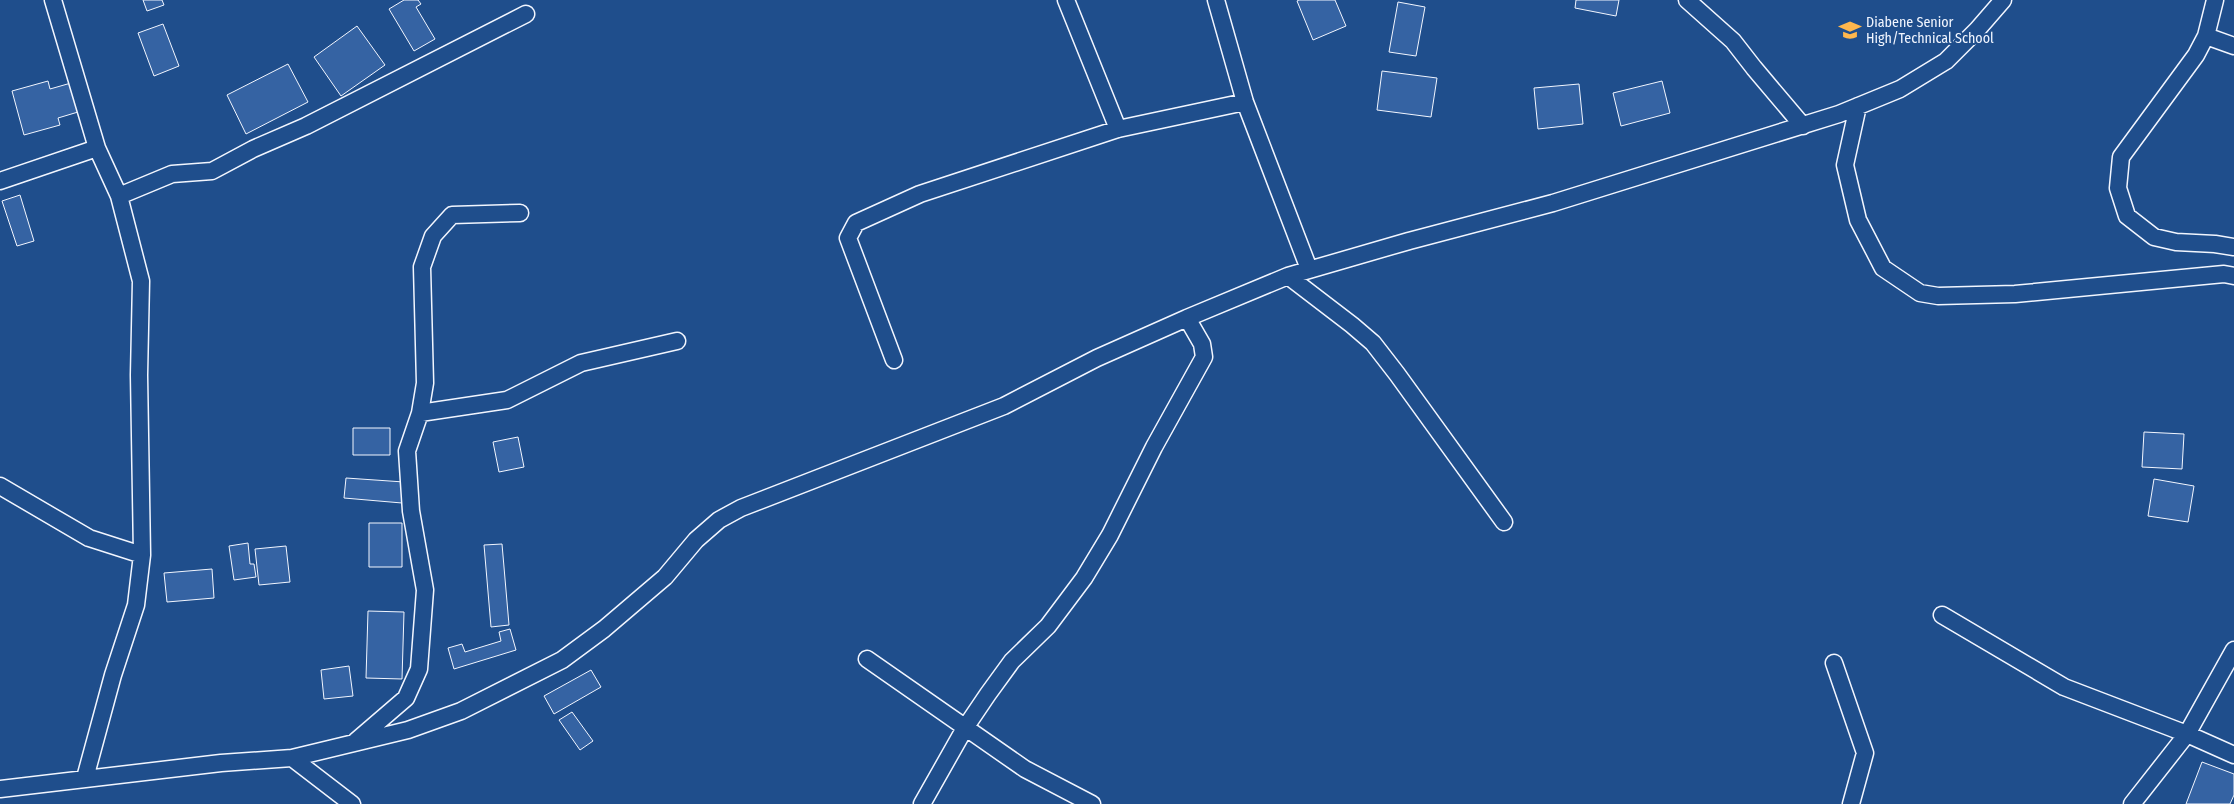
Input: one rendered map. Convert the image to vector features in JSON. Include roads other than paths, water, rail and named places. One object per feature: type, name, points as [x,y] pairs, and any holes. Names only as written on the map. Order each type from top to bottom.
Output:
[{"type":"street","points":[[53,0],[97,148],[119,196],[141,281],[142,555],[136,605],[113,675],[85,778]]},
{"type":"street","points":[[1066,0],[1118,129]]},
{"type":"street","points":[[1216,0],[1245,102],[1309,269]]},
{"type":"street","points":[[1687,0],[1734,41],[1803,126]]},
{"type":"street","points":[[0,790],[85,778],[221,763],[292,758],[408,730],[461,711],[562,660],[604,629],[665,577],[696,540],[718,520],[741,508],[1004,406],[1097,358],[1288,276],[1553,203],[1803,126],[1858,106],[1900,89],[1946,61],[1978,30],[2003,0]]},
{"type":"street","points":[[2215,0],[2206,36],[2196,55],[2121,157],[2118,188],[2127,216],[2154,237],[2176,242],[2234,247]]},
{"type":"street","points":[[119,196],[172,174],[212,171],[253,149],[306,126],[526,14]]},
{"type":"street","points":[[2206,36],[2234,46]]},
{"type":"street","points":[[894,360],[848,238],[856,222],[920,194],[1118,129],[1245,102]]},
{"type":"street","points":[[1858,106],[1845,164],[1858,220],[1883,268],[1920,293],[1938,296],[2015,294],[2224,274],[2234,276]]},
{"type":"street","points":[[0,181],[97,148]]},
{"type":"street","points":[[352,744],[406,698],[419,669],[425,590],[411,511],[407,451],[420,413],[425,383],[422,267],[433,236],[452,215],[520,213]]},
{"type":"street","points":[[1288,276],[1352,325],[1372,343],[1398,374],[1504,522]]},
{"type":"street","points":[[922,804],[964,728],[1012,661],[1048,626],[1084,578],[1110,535],[1154,447],[1204,358],[1202,344],[1187,318]]},
{"type":"street","points":[[420,413],[507,400],[581,363],[677,341]]},
{"type":"street","points":[[0,486],[89,538],[142,555]]},
{"type":"street","points":[[1942,615],[2064,687],[2187,734],[2234,755]]},
{"type":"street","points":[[2132,804],[2187,734],[2234,650]]},
{"type":"street","points":[[867,659],[1025,769],[1092,804]]},
{"type":"street","points":[[1834,663],[1865,753],[1851,804]]},
{"type":"street","points":[[292,758],[352,804]]},
{"type":"place","name":"Diabene Senior High/Technical School","points":[[1850,30]]}]
